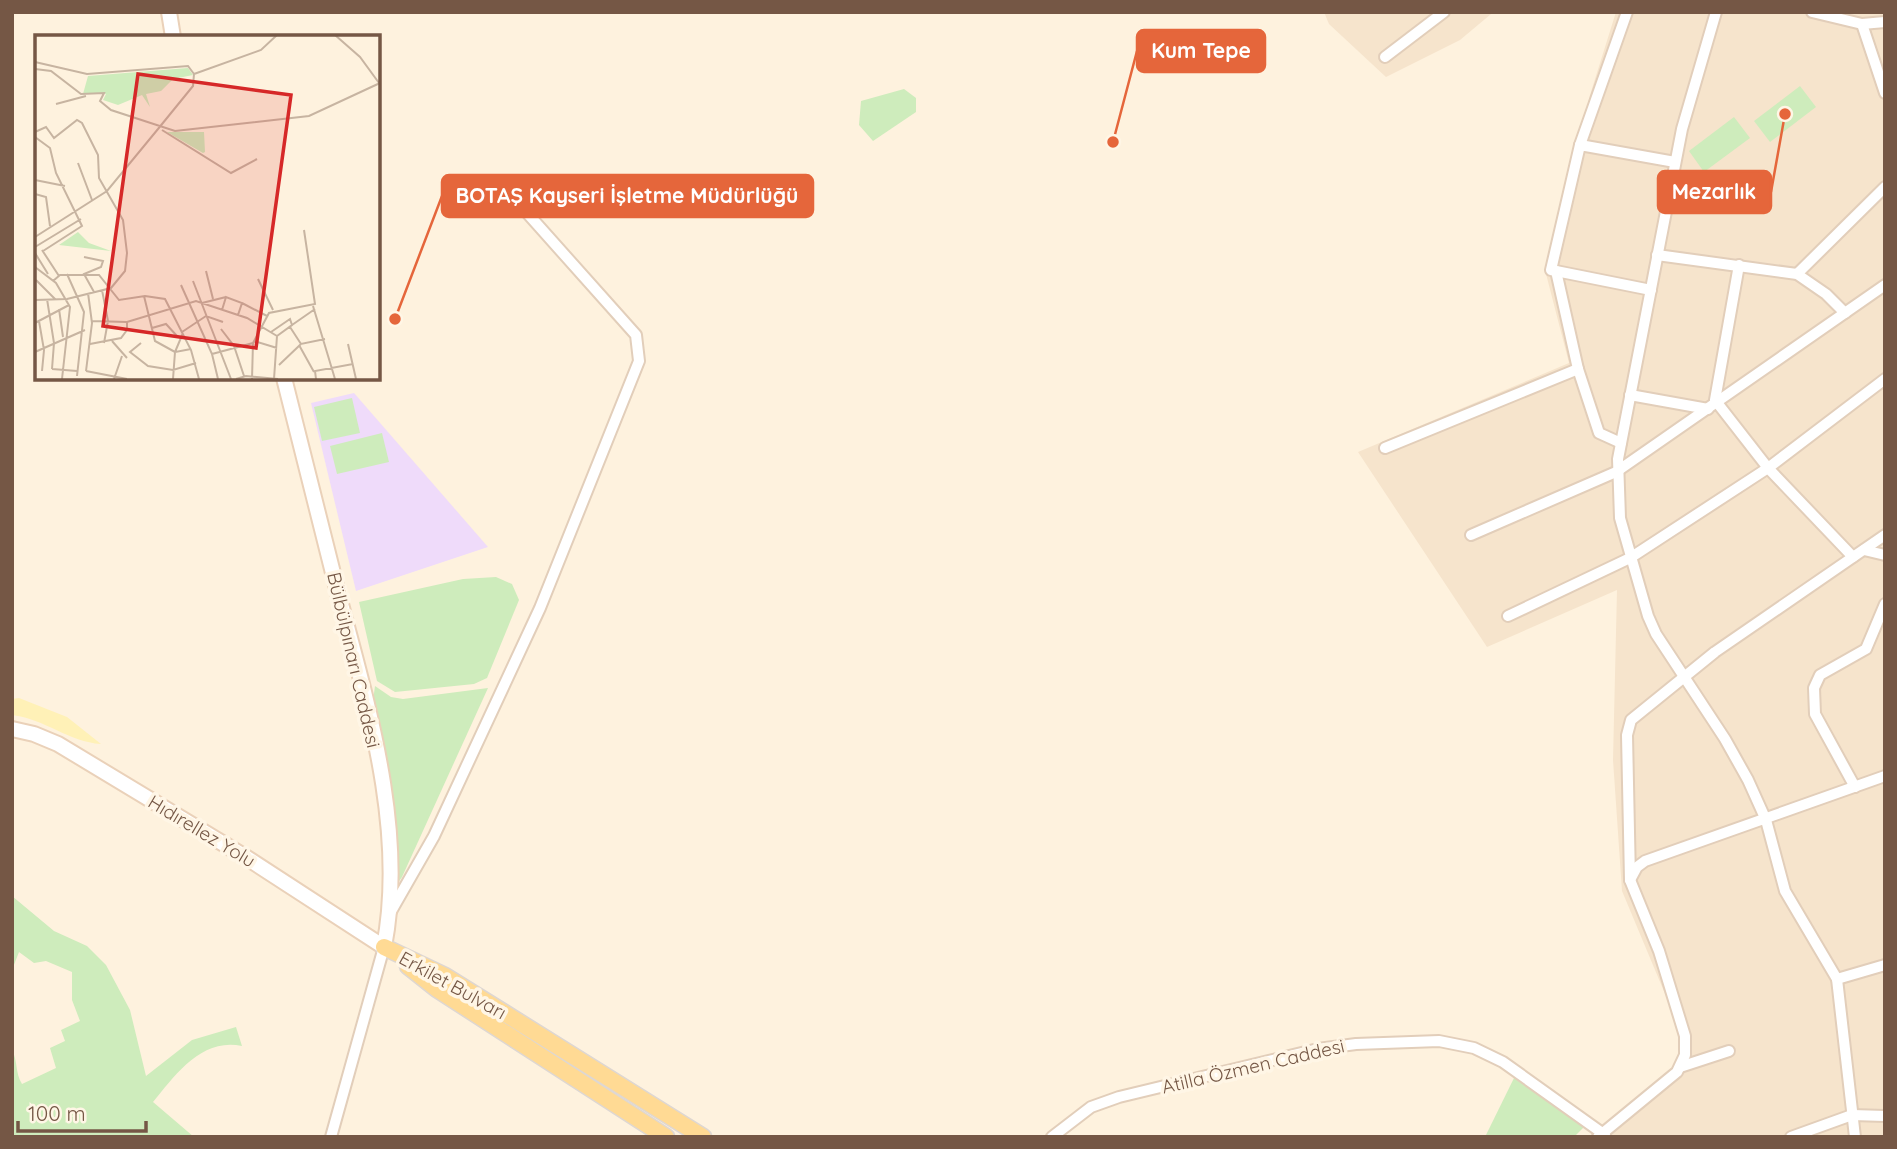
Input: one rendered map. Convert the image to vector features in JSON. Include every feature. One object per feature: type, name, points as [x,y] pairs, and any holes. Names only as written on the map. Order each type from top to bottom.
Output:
[{"type":"main road","name":"Erkilet Bulvarı","points":[[384,947],[437,989],[666,1137]]},
{"type":"main road","name":"Erkilet Bulvarı","points":[[384,947],[445,976],[703,1137]]},
{"type":"street","points":[[169,12],[173,35]]},
{"type":"street","points":[[1385,57],[1444,12]]},
{"type":"street","points":[[1627,12],[1580,145],[1551,270],[1651,290]]},
{"type":"street","points":[[1716,12],[1689,97],[1630,395],[1616,472],[1620,518],[1630,558],[1656,634],[1737,760],[1766,820],[1781,882],[1837,979],[1855,1137]]},
{"type":"street","points":[[1812,12],[1846,16],[1863,24],[1885,22]]},
{"type":"street","points":[[1863,24],[1885,93]]},
{"type":"street","points":[[1580,145],[1675,162]]},
{"type":"street","points":[[390,913],[434,836],[540,608],[639,361],[636,335],[503,186]]},
{"type":"street","points":[[1797,274],[1885,187]]},
{"type":"street","points":[[1657,255],[1797,274],[1826,293],[1845,313]]},
{"type":"street","points":[[1712,406],[1739,265]]},
{"type":"street","points":[[1556,271],[1578,369],[1599,433],[1621,443]]},
{"type":"street","points":[[1471,535],[1616,472],[1885,285]]},
{"type":"street","points":[[1385,448],[1578,369]]},
{"type":"street","points":[[1508,616],[1630,558],[1768,468],[1885,379]]},
{"type":"street","name":"Bülbülpınarı Caddesi","points":[[284,380],[373,735],[386,820],[390,913],[384,947]]},
{"type":"street","points":[[1630,395],[1712,406],[1853,557]]},
{"type":"street","points":[[1681,1066],[1685,1055],[1685,1036],[1659,951],[1630,880],[1627,730],[1634,715],[1684,675],[1885,535]]},
{"type":"street","points":[[1864,550],[1885,555]]},
{"type":"street","points":[[1855,787],[1815,714],[1814,688],[1819,675],[1866,649],[1885,604]]},
{"type":"street","name":"Hıdırellez Yolu","points":[[12,729],[58,744],[259,866],[384,947]]},
{"type":"street","points":[[1630,880],[1637,867],[1645,861],[1885,776]]},
{"type":"street","points":[[331,1137],[384,947]]},
{"type":"street","points":[[1837,979],[1885,965]]},
{"type":"street","name":"Atilla Özmen Caddesi","points":[[1052,1137],[1091,1107],[1119,1097],[1318,1049],[1410,1041],[1457,1044],[1493,1056],[1603,1135]]},
{"type":"street","points":[[1603,1135],[1681,1066],[1729,1051]]},
{"type":"street","points":[[1791,1137],[1852,1115],[1885,1116]]},
{"type":"shaded area","points":[[1324,12],[1491,14],[1460,40],[1386,77],[1329,24]]},
{"type":"shaded area","points":[[1616,12],[1885,12],[1885,1137],[1605,1137],[1612,1119],[1673,1067],[1680,1052],[1680,1038],[1668,1001],[1622,891],[1613,760],[1617,590],[1487,647],[1358,452],[1569,363],[1545,270],[1590,95]]},
{"type":"shaded area","points":[[354,393],[488,547],[356,591],[311,403]]},
{"type":"green space","points":[[1800,86],[1816,107],[1770,142],[1754,121]]},
{"type":"green space","points":[[904,89],[916,98],[916,112],[873,141],[859,125],[861,101]]},
{"type":"green space","points":[[1734,117],[1750,138],[1704,172],[1689,151]]},
{"type":"green space","points":[[352,398],[360,433],[322,441],[314,407]]},
{"type":"green space","points":[[382,433],[389,462],[337,474],[330,446]]},
{"type":"green space","points":[[496,577],[512,584],[519,600],[487,678],[474,684],[395,692],[377,681],[359,602],[463,579]]},
{"type":"green space","points":[[375,686],[391,697],[403,699],[488,688],[402,877],[389,895],[370,723]]},
{"type":"green space","points":[[12,896],[54,931],[87,946],[106,965],[130,1010],[146,1076],[192,1040],[236,1027],[242,1046],[214,1047],[202,1053],[180,1070],[153,1102],[194,1137],[12,1137],[12,1050],[22,1084],[56,1068],[50,1048],[65,1041],[61,1030],[80,1021],[72,1000],[72,972],[46,961],[34,963],[19,952],[12,970]]},
{"type":"green space","points":[[1515,1076],[1584,1127],[1574,1137],[1485,1137]]},
{"type":"sand","points":[[19,698],[67,717],[101,744],[78,739],[24,717],[12,715],[12,699]]},
{"type":"place","name":"Mezarlık","points":[[1785,114]]},
{"type":"place","name":"Kum Tepe","points":[[1113,142]]},
{"type":"place","name":"BOTAŞ Kayseri İşletme Müdürlüğü","points":[[395,319]]}]
